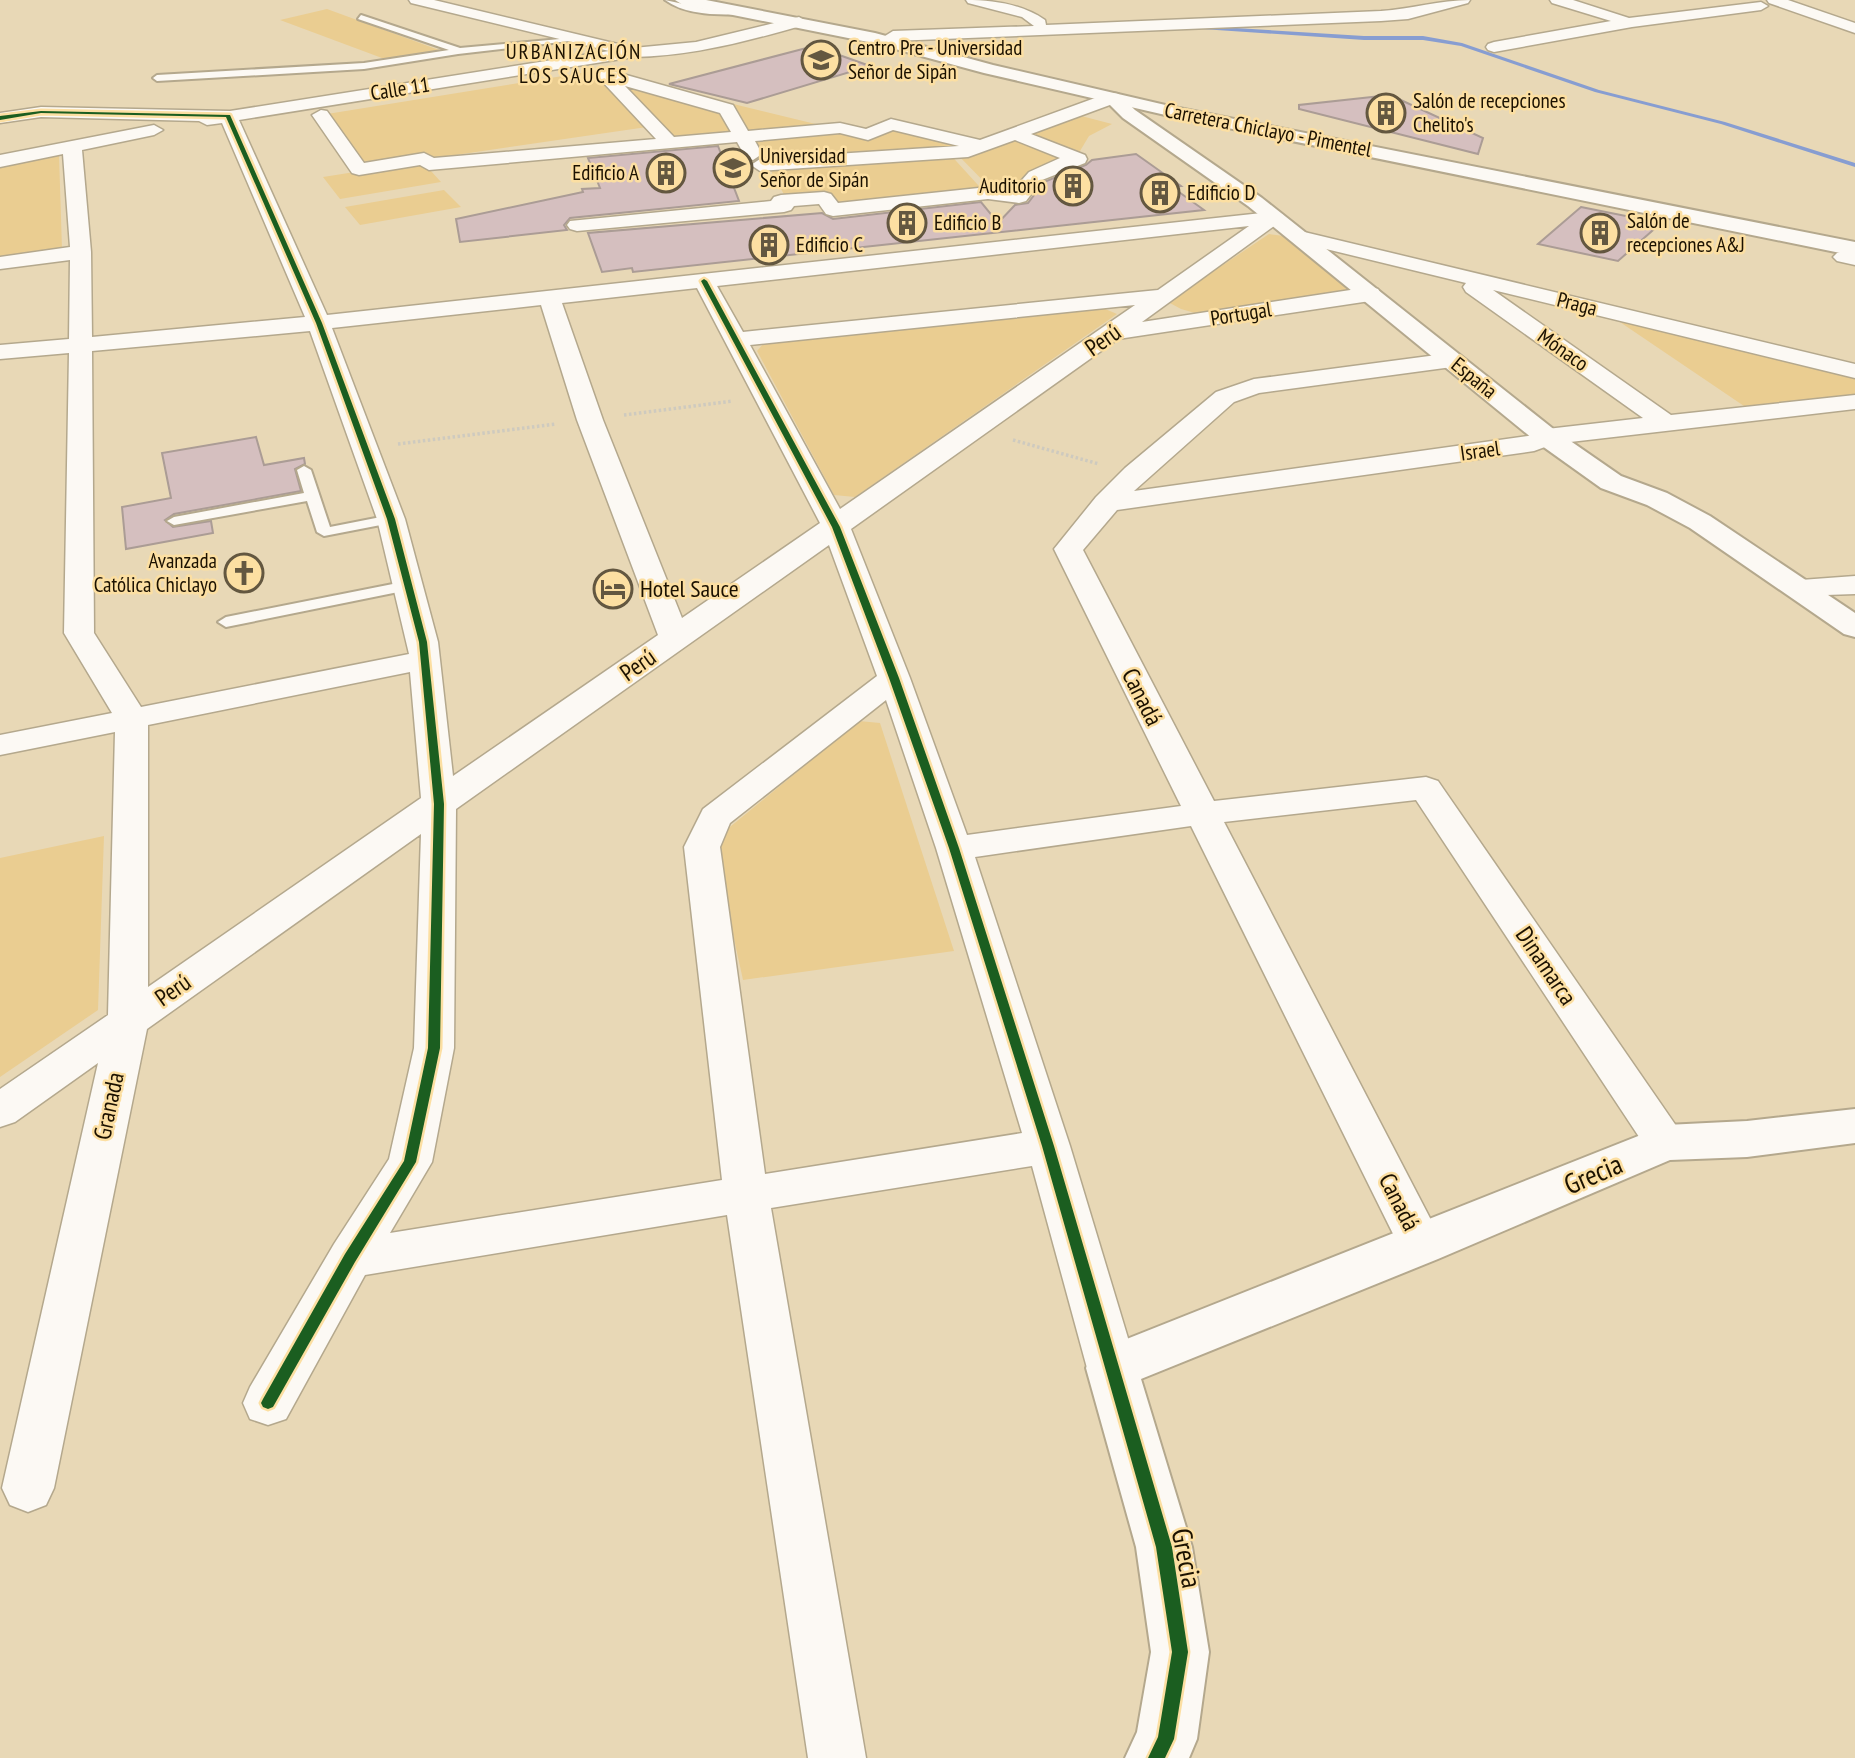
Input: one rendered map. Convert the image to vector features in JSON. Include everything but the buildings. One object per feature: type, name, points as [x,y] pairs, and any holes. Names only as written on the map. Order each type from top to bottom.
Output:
[{"type":"main road","name":"Carretera Chiclayo - Pimentel","points":[[683,0],[799,22],[1112,98],[1852,251]]},
{"type":"main road","name":"Carretera Chiclayo - Pimentel","points":[[716,0],[893,36],[1186,104],[1852,251]]},
{"type":"main road","name":"España","points":[[1112,98],[1129,114],[1300,237],[1548,437],[1611,482],[1657,499],[1700,522],[1855,627]]},
{"type":"main road","name":"Grecia","points":[[1156,1758],[1166,1739],[1180,1652],[1164,1547],[1112,1368],[1421,1245],[1667,1143],[1747,1139],[1855,1126]]},
{"type":"street","points":[[416,0],[634,52]]},
{"type":"street","points":[[972,0],[1027,14],[1051,29]]},
{"type":"street","points":[[893,36],[1408,14],[1463,0]]},
{"type":"street","points":[[1557,0],[1632,22]]},
{"type":"street","points":[[1584,0],[1632,22]]},
{"type":"street","points":[[1494,47],[1632,22],[1768,3],[1855,28]]},
{"type":"street","name":"Calle 11","points":[[0,162],[229,116],[634,52],[663,52],[799,22]]},
{"type":"street","points":[[669,142],[603,72],[727,108],[776,193]]},
{"type":"street","points":[[577,225],[776,193],[981,146],[1112,98]]},
{"type":"street","points":[[4,116],[41,112],[229,116],[318,323],[366,448],[391,519],[423,642],[439,804],[434,1048],[410,1162],[350,1258],[268,1403]]},
{"type":"street","points":[[321,115],[359,170],[424,159],[429,164],[840,128],[868,135],[891,124],[981,146]]},
{"type":"street","points":[[776,193],[824,198],[833,210],[917,194],[983,186],[1019,197],[1026,183],[1034,176],[1078,159],[1016,134]]},
{"type":"street","points":[[72,146],[81,252],[79,633],[132,718]]},
{"type":"street","points":[[952,152],[983,186]]},
{"type":"street","points":[[0,352],[318,323],[1275,218]]},
{"type":"street","name":"Perú","points":[[0,1111],[1275,218]]},
{"type":"street","name":"Praga","points":[[1300,237],[1855,371]]},
{"type":"street","points":[[0,263],[81,252]]},
{"type":"street","name":"Mónaco","points":[[1458,275],[1667,424]]},
{"type":"street","points":[[704,281],[835,527],[894,678],[954,848],[1048,1146],[1112,1368]]},
{"type":"street","name":"Portugal","points":[[1112,333],[1370,294]]},
{"type":"street","points":[[735,340],[1166,296]]},
{"type":"street","points":[[549,297],[590,420],[675,639]]},
{"type":"street","name":"Canadá","points":[[1421,1245],[1200,814],[1068,549],[1133,474],[1225,397],[1255,386],[1452,360]]},
{"type":"street","name":"Israel","points":[[1106,503],[1534,443],[1548,437],[1855,402]]},
{"type":"street","points":[[1797,586],[1855,585]]},
{"type":"street","points":[[0,745],[424,660]]},
{"type":"street","points":[[837,1758],[746,1195],[702,847],[715,817],[894,678]]},
{"type":"street","name":"Granada","points":[[28,1488],[128,1022],[132,718]]},
{"type":"street","name":"Dinamarca","points":[[1200,814],[1426,788],[1667,1143]]},
{"type":"street","points":[[954,848],[1200,814]]},
{"type":"street","points":[[350,1258],[1048,1146]]},
{"type":"lane","points":[[669,0],[676,4],[719,13],[747,12]]},
{"type":"lane","points":[[361,17],[458,51]]},
{"type":"lane","points":[[156,78],[365,66],[458,51],[582,39]]},
{"type":"lane","points":[[304,470],[324,532],[391,519]]},
{"type":"lane","points":[[174,521],[313,496]]},
{"type":"lane","points":[[226,622],[408,586]]},
{"type":"path","points":[[366,448],[767,397]]},
{"type":"path","points":[[976,429],[1133,474]]},
{"type":"shaded area","points":[[327,9],[439,50],[390,61],[280,20]]},
{"type":"shaded area","points":[[594,71],[647,127],[421,160],[441,182],[340,199],[323,177],[418,162],[359,169],[327,114]]},
{"type":"shaded area","points":[[623,77],[869,137],[894,127],[965,144],[947,151],[988,196],[836,214],[821,194],[786,198],[750,133],[672,140],[617,81]]},
{"type":"shaded area","points":[[1066,112],[1112,124],[1089,136],[1077,156],[1019,181],[1012,194],[998,196],[954,151]]},
{"type":"shaded area","points":[[59,155],[62,249],[0,257],[0,168]]},
{"type":"shaded area","points":[[444,190],[461,207],[360,225],[345,207]]},
{"type":"shaded area","points":[[1269,234],[1292,237],[1350,287],[1346,292],[1195,313],[1168,302]]},
{"type":"shaded area","points":[[1098,306],[1117,314],[855,497],[834,495],[757,351],[764,343]]},
{"type":"shaded area","points":[[1611,316],[1855,374],[1855,397],[1744,406]]},
{"type":"shaded area","points":[[859,721],[880,723],[954,951],[743,980],[714,847],[725,831]]},
{"type":"shaded area","points":[[104,836],[98,1010],[0,1077],[0,858]]},
{"type":"waterway","points":[[1204,28],[1364,38],[1423,38],[1462,45],[1597,91],[1723,123],[1855,165]]},
{"type":"cycle path","points":[[0,118],[41,112],[228,116],[319,323],[391,519],[423,642],[439,804],[434,1048],[410,1162],[350,1258],[268,1403]]},
{"type":"cycle path","points":[[704,281],[836,527],[894,678],[954,848],[1048,1146],[1164,1547],[1180,1652],[1166,1739],[1156,1758]]},
{"type":"place","name":"Centro Pre - Universidad Señor de Sipán","points":[[821,60]]},
{"type":"place","name":"Salón de recepciones Chelito's","points":[[1386,113]]},
{"type":"place","name":"Universidad Señor de Sipán","points":[[733,168]]},
{"type":"place","name":"Edificio A","points":[[666,173]]},
{"type":"place","name":"Auditorio","points":[[1073,186]]},
{"type":"place","name":"Edificio D","points":[[1160,193]]},
{"type":"place","name":"Edificio B","points":[[907,223]]},
{"type":"place","name":"Salón de recepciones A&J","points":[[1600,233]]},
{"type":"place","name":"Edificio C","points":[[769,245]]},
{"type":"place","name":"Avanzada Católica Chiclayo","points":[[244,573]]},
{"type":"place","name":"Hotel Sauce","points":[[613,589]]},
{"type":"district","name":"URBANIZACIÓN LOS SAUCES","points":[[574,64]]}]
